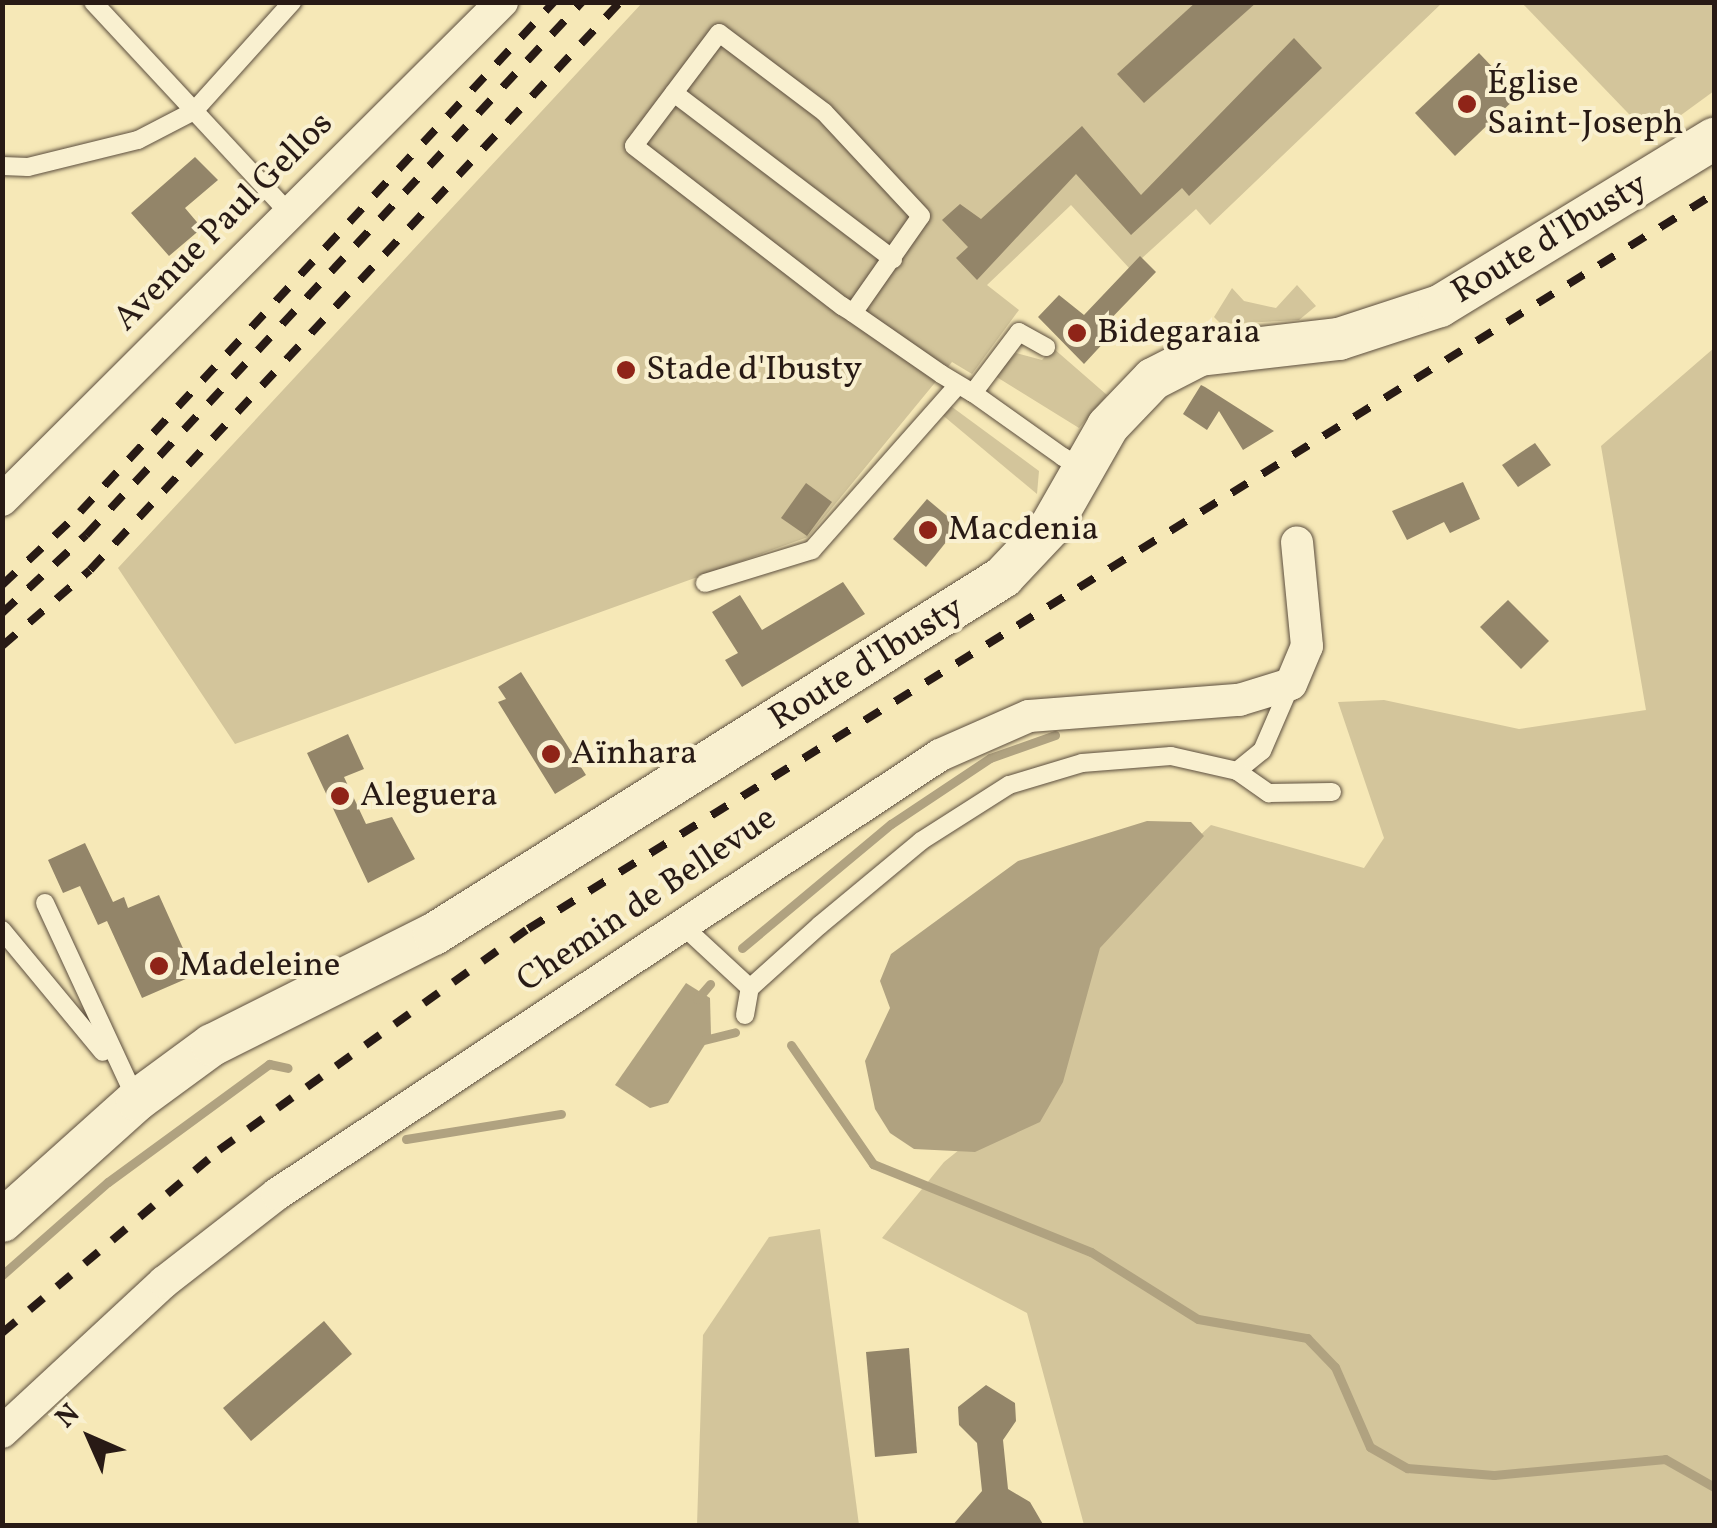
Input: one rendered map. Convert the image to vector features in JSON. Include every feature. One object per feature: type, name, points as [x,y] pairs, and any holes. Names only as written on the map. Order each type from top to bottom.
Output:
[{"type":"street","name":"Avenue Paul Gellos","points":[[2,500],[502,2]]},
{"type":"street","name":"Route d'Ibusty","points":[[2,1221],[128,1086],[434,934],[960,607],[1027,555],[1119,413],[1177,366],[1231,349],[1339,339],[1440,306],[1714,138]]},
{"type":"street","points":[[1291,684],[1307,646],[1297,542]]},
{"type":"street","name":"Chemin de Bellevue","points":[[2,1432],[164,1282],[277,1194],[940,754],[1030,716],[1238,700],[1291,684]]},
{"type":"lane","points":[[93,2],[290,213]]},
{"type":"lane","points":[[2,166],[28,167],[138,140],[194,110],[292,2]]},
{"type":"lane","points":[[853,313],[922,216],[824,112],[719,33],[634,146],[853,313],[1085,468]]},
{"type":"lane","points":[[674,92],[893,259]]},
{"type":"lane","points":[[705,583],[812,550],[1019,332],[1046,348]]},
{"type":"lane","points":[[1237,771],[1262,752],[1291,684]]},
{"type":"lane","points":[[746,1015],[750,988],[921,841],[1009,785],[1124,756],[1171,756],[1237,771],[1269,793],[1332,792]]},
{"type":"lane","points":[[44,903],[128,1086]]},
{"type":"lane","points":[[682,925],[750,988]]},
{"type":"lane","points":[[2,930],[128,1086]]},
{"type":"shaded area","name":"Stade d'Ibusty","points":[[642,3],[1442,3],[1210,225],[1196,209],[1130,269],[1071,205],[987,285],[1019,310],[972,374],[952,362],[808,537],[235,744],[118,568]]},
{"type":"shaded area","points":[[1522,3],[1714,3],[1714,91],[1651,137]]},
{"type":"shaded area","points":[[1297,285],[1316,306],[1299,320],[1221,324],[1214,317],[1232,288],[1244,301],[1276,308]]},
{"type":"shaded area","points":[[1053,348],[1107,395],[1079,428],[995,376],[1016,353],[1042,360]]},
{"type":"shaded area","points":[[1714,348],[1714,1525],[1084,1525],[1027,1313],[882,1238],[944,1162],[1044,1082],[1089,939],[1211,825],[1364,868],[1384,838],[1338,702],[1384,700],[1519,729],[1646,710],[1601,446]]},
{"type":"shaded area","points":[[948,404],[1039,471],[1037,494],[940,413]]},
{"type":"shaded area","points":[[1147,821],[1191,822],[1204,836],[1100,948],[1063,1082],[1040,1122],[975,1152],[914,1149],[890,1133],[875,1109],[865,1061],[890,1008],[880,981],[891,954],[1018,861]]},
{"type":"shaded area","points":[[686,983],[710,998],[711,1035],[668,1103],[650,1108],[615,1085]]},
{"type":"shaded area","points":[[820,1229],[859,1525],[697,1525],[703,1335],[769,1237]]},
{"type":"building","points":[[1196,2],[1257,2],[1144,103],[1117,74]]},
{"type":"building","points":[[1294,38],[1322,68],[1189,196],[1182,188],[1131,235],[1076,174],[977,280],[956,258],[968,247],[942,220],[960,204],[981,219],[1082,126],[1141,195]]},
{"type":"building","name":"Église Saint-Joseph","points":[[1479,53],[1519,95],[1455,156],[1415,113]]},
{"type":"building","points":[[195,157],[218,180],[185,208],[202,228],[169,256],[131,213]]},
{"type":"building","points":[[1140,256],[1156,272],[1100,330],[1108,338],[1084,364],[1038,317],[1059,295],[1084,315]]},
{"type":"building","points":[[1201,385],[1274,431],[1243,450],[1219,411],[1207,430],[1183,414]]},
{"type":"building","points":[[1535,443],[1551,465],[1518,487],[1502,465]]},
{"type":"building","points":[[1463,482],[1480,519],[1450,533],[1444,522],[1407,540],[1392,511]]},
{"type":"building","points":[[806,483],[832,502],[807,536],[781,518]]},
{"type":"building","name":"Macdenia","points":[[927,499],[959,526],[926,567],[893,539]]},
{"type":"building","points":[[843,582],[865,614],[742,687],[725,660],[738,653],[712,612],[740,595],[762,630]]},
{"type":"building","points":[[1508,600],[1549,641],[1521,669],[1480,627]]},
{"type":"building","name":"Aïnhara","points":[[521,672],[586,775],[555,794],[498,702],[506,699],[498,687]]},
{"type":"building","name":"Aleguera","points":[[348,734],[364,769],[344,777],[366,824],[392,817],[415,859],[368,883],[307,753]]},
{"type":"building","points":[[85,843],[113,902],[124,897],[128,908],[159,895],[195,975],[142,998],[107,921],[98,925],[80,886],[63,893],[48,860]]},
{"type":"building","points":[[324,1321],[352,1354],[251,1441],[223,1408]]},
{"type":"building","points":[[909,1348],[917,1453],[875,1457],[866,1352]]},
{"type":"building","points":[[986,1385],[1015,1403],[1016,1421],[1003,1440],[1008,1489],[1030,1502],[1044,1526],[952,1526],[982,1491],[977,1443],[959,1425],[958,1407]]},
{"type":"waterway","points":[[742,948],[891,824],[990,758],[1055,735]]},
{"type":"waterway","points":[[697,999],[710,984]]},
{"type":"waterway","points":[[704,1040],[735,1032]]},
{"type":"waterway","points":[[791,1045],[873,1164],[1091,1252],[1198,1319],[1307,1338],[1335,1367],[1370,1447],[1407,1468],[1494,1475],[1665,1459],[1714,1487]]},
{"type":"waterway","points":[[2,1275],[108,1182],[269,1064],[288,1068]]},
{"type":"waterway","points":[[406,1139],[561,1114]]},
{"type":"railway","points":[[2,585],[80,512],[554,2]]},
{"type":"railway","points":[[2,613],[86,535],[582,2]]},
{"type":"railway","points":[[2,646],[90,570],[620,2]]},
{"type":"railway","points":[[2,1333],[219,1150],[528,929],[1714,194]]},
{"type":"place","name":"Église Saint-Joseph","points":[[1467,104]]},
{"type":"place","name":"Bidegaraia","points":[[1077,333]]},
{"type":"place","name":"Stade d'Ibusty","points":[[626,370]]},
{"type":"place","name":"Macdenia","points":[[928,530]]},
{"type":"place","name":"Aïnhara","points":[[551,754]]},
{"type":"place","name":"Aleguera","points":[[340,796]]},
{"type":"place","name":"Madeleine","points":[[159,966]]}]
